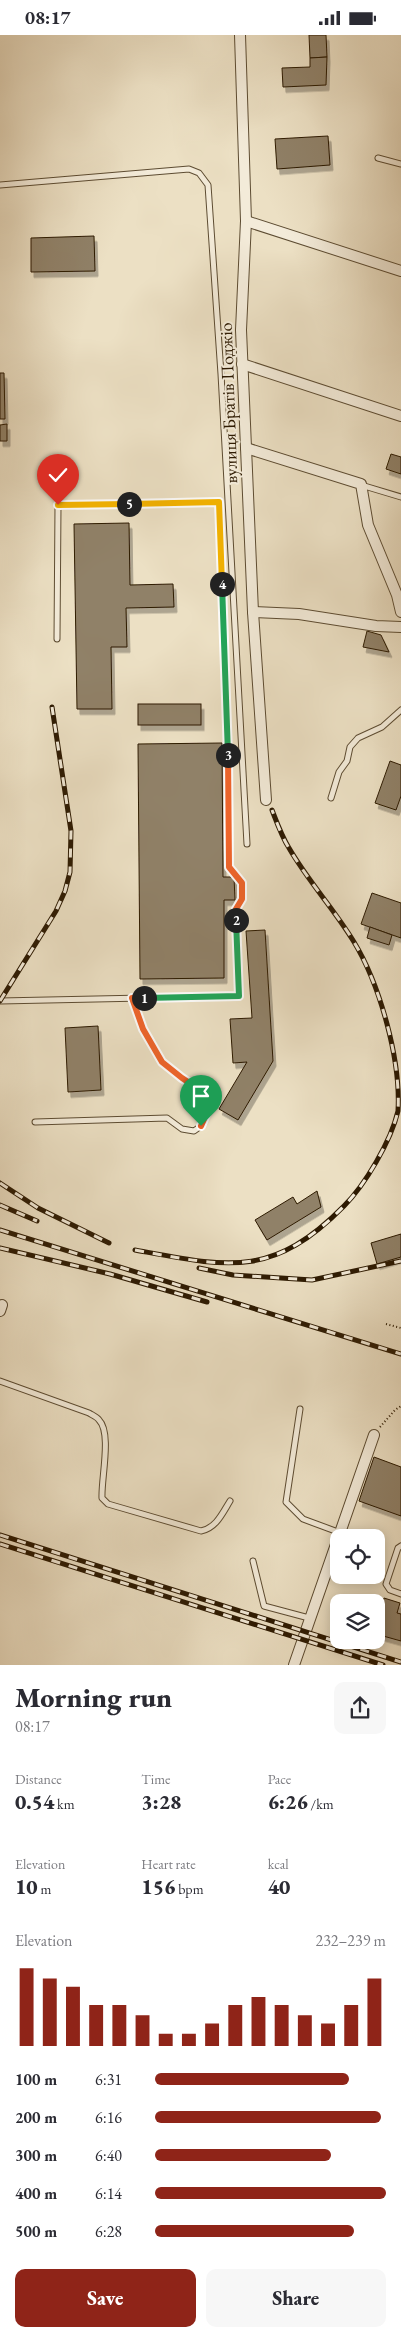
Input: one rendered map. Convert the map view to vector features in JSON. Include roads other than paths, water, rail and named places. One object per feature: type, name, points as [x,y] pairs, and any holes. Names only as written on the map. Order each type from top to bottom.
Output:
[{"type":"street","name":"вулиця Братів Поджіо","points":[[240,35],[246,221],[240,330],[253,612],[266,800]]},
{"type":"street","points":[[246,221],[401,271]]},
{"type":"street","points":[[242,364],[401,416]]},
{"type":"street","points":[[246,448],[360,485],[368,525],[397,595],[401,613]]},
{"type":"street","points":[[253,612],[299,614],[376,626],[401,627]]},
{"type":"street","points":[[339,1529],[374,1435]]},
{"type":"street","points":[[294,1665],[330,1556]]},
{"type":"lane","points":[[378,158],[401,163]]},
{"type":"lane","points":[[0,185],[189,169],[199,173],[208,185],[221,374],[247,844]]},
{"type":"lane","points":[[360,485],[401,497]]},
{"type":"lane","points":[[0,1001],[239,996],[236,909],[242,899],[242,883],[229,867],[226,673],[219,502],[58,505],[57,639]]},
{"type":"lane","points":[[332,799],[339,772],[346,761],[350,747],[358,738],[382,727],[401,710]]},
{"type":"lane","points":[[35,1122],[167,1118],[182,1129],[194,1131],[201,1126],[210,1105],[206,1094],[162,1062],[143,1029],[132,998]]},
{"type":"lane","points":[[0,1381],[89,1413],[100,1420],[104,1428],[106,1441],[102,1498],[108,1505],[201,1531],[215,1525],[230,1501]]},
{"type":"lane","points":[[300,1409],[286,1502],[303,1519],[330,1529]]},
{"type":"lane","points":[[401,1547],[398,1549],[386,1584],[390,1590],[401,1594]]},
{"type":"lane","points":[[253,1561],[264,1606],[309,1618]]},
{"type":"railway","points":[[0,1001],[56,911],[65,891],[70,872],[71,831],[52,707]]},
{"type":"railway","points":[[135,1250],[197,1261],[223,1263],[247,1262],[271,1256],[294,1246],[318,1230],[352,1197],[376,1162],[395,1123],[398,1111],[396,1069],[387,1024],[372,979],[354,942],[286,844],[272,810]]},
{"type":"railway","points":[[0,1183],[38,1208],[109,1243]]},
{"type":"railway","points":[[0,1205],[37,1221]]},
{"type":"railway","points":[[0,1230],[401,1354]]},
{"type":"railway","points":[[0,1248],[110,1274],[207,1302]]},
{"type":"railway","points":[[199,1268],[233,1275],[312,1280],[401,1261]]},
{"type":"railway","points":[[0,1535],[401,1662]]},
{"type":"railway","points":[[0,1544],[383,1665]]}]
